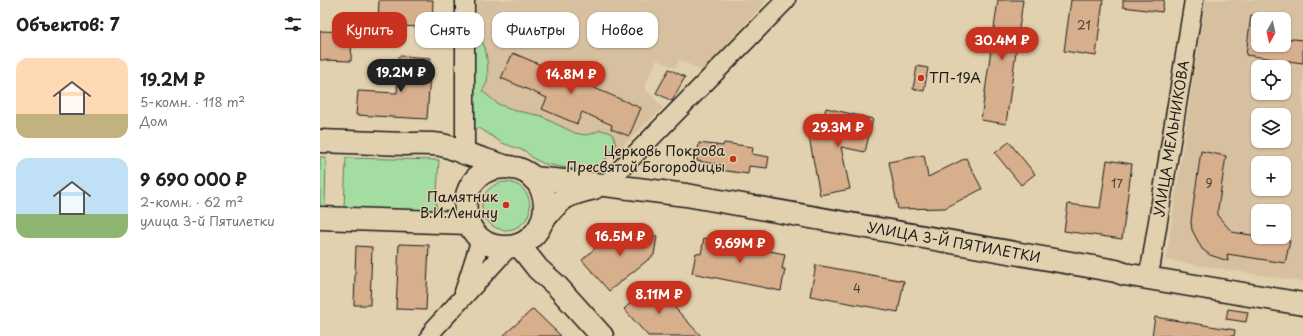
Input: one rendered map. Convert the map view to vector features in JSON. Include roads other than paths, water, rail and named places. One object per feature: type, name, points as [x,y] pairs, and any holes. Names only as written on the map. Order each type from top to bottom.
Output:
[{"type":"main road","points":[[320,141],[442,145],[519,169],[533,178],[541,189],[546,207],[527,236]]},
{"type":"main road","points":[[464,153],[466,213],[475,231],[496,246],[527,236],[562,198],[571,194],[605,185]]},
{"type":"main road","points":[[466,198],[470,188],[479,176],[497,168],[510,167]]},
{"type":"main road","name":"УЛИЦА 3-Й ПЯТИЛЕТКИ","points":[[533,178],[686,195],[1303,304]]},
{"type":"main road","points":[[320,218],[475,231]]},
{"type":"main road","points":[[527,236],[538,269],[556,285],[602,336]]},
{"type":"street","points":[[464,153],[465,0]]},
{"type":"street","points":[[605,185],[786,0]]},
{"type":"street","name":"УЛИЦА МЕЛЬНИКОВА","points":[[1146,277],[1151,264],[1194,0]]},
{"type":"street","points":[[461,300],[475,231]]},
{"type":"street","points":[[432,333],[461,300],[527,236]]},
{"type":"place","name":"ТП-19А","points":[[921,78]]},
{"type":"place","name":"Церковь Покрова Пресвятой Богородицы","points":[[733,159]]},
{"type":"place","name":"Памятник В.И.Ленину","points":[[506,205]]}]
